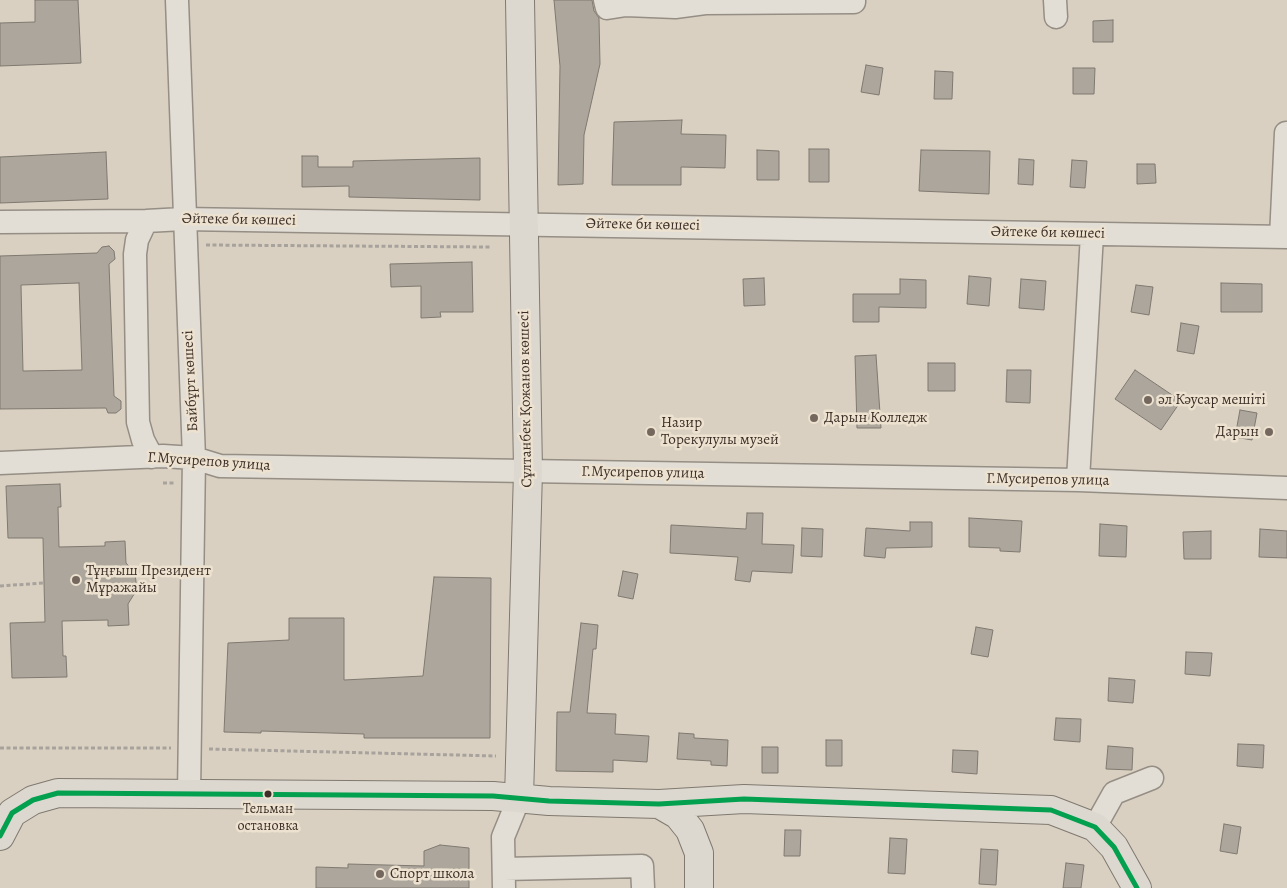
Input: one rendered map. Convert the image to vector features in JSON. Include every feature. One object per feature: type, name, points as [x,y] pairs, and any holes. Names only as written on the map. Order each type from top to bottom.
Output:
[{"type":"main road","name":"Сұлтанбек Қожанов көшесі","points":[[518,798],[528,471],[520,0]]},
{"type":"main road","points":[[4,821],[33,800],[58,793],[189,792],[493,796],[659,804],[744,798],[1051,810],[1095,827],[1114,847],[1137,888]]},
{"type":"main road","points":[[659,804],[678,815],[690,830],[699,853],[699,888]]},
{"type":"street","name":"Байбұрт көшесі","points":[[177,0],[183,218],[194,458],[189,792]]},
{"type":"street","points":[[605,0],[607,8],[626,5],[675,7],[705,2],[854,0]]},
{"type":"street","points":[[1284,237],[1286,133]]},
{"type":"street","name":"Әйтеке би көшесі","points":[[0,222],[146,221],[183,218],[1284,237]]},
{"type":"street","points":[[146,221],[138,240],[135,254],[138,412],[140,430],[152,457]]},
{"type":"street","points":[[1078,480],[1092,234]]},
{"type":"street","name":"Г.Мусирепов улица","points":[[0,463],[152,457],[194,458],[220,466],[1078,480],[1287,488]]},
{"type":"street","points":[[1095,827],[1114,794],[1152,778]]},
{"type":"street","points":[[518,798],[504,837],[504,879],[642,866],[643,888]]},
{"type":"path","points":[[184,244],[490,247]]},
{"type":"path","points":[[0,586],[44,583]]},
{"type":"path","points":[[0,748],[190,748],[496,756]]},
{"type":"building","points":[[35,0],[78,0],[81,63],[0,66],[0,23],[35,22]]},
{"type":"building","points":[[554,0],[592,0],[594,11],[599,18],[600,64],[584,135],[583,184],[558,185],[560,66]]},
{"type":"building","points":[[1113,20],[1113,42],[1093,42],[1093,21]]},
{"type":"building","points":[[866,65],[883,68],[879,95],[861,92]]},
{"type":"building","points":[[1073,68],[1095,68],[1094,94],[1073,94]]},
{"type":"building","points":[[935,71],[953,72],[952,99],[934,99]]},
{"type":"building","points":[[682,120],[681,134],[726,135],[725,168],[681,167],[681,185],[612,185],[614,122]]},
{"type":"building","points":[[809,149],[829,149],[829,182],[809,182]]},
{"type":"building","points":[[757,150],[779,151],[779,180],[757,180]]},
{"type":"building","points":[[921,150],[990,151],[989,194],[919,191]]},
{"type":"building","points":[[106,152],[108,199],[0,203],[0,157]]},
{"type":"building","points":[[302,156],[318,156],[318,167],[353,167],[353,161],[480,158],[480,200],[349,197],[349,186],[302,187]]},
{"type":"building","points":[[1019,159],[1034,160],[1033,185],[1018,184]]},
{"type":"building","points":[[1072,160],[1087,161],[1085,188],[1070,187]]},
{"type":"building","points":[[1137,164],[1155,164],[1156,183],[1137,184]]},
{"type":"building","points":[[109,246],[114,251],[115,259],[109,264],[114,396],[121,401],[121,409],[116,413],[108,413],[106,408],[0,409],[0,256],[97,253],[102,247]],"holes":[[[79,283],[82,370],[23,371],[21,285]]]},
{"type":"building","points":[[472,262],[473,312],[440,312],[441,317],[421,318],[421,286],[391,287],[390,264]]},
{"type":"building","points":[[969,276],[991,278],[989,306],[967,304]]},
{"type":"building","points":[[764,278],[765,305],[744,306],[743,279]]},
{"type":"building","points":[[900,279],[926,280],[926,308],[879,307],[879,322],[853,322],[853,294],[900,294]]},
{"type":"building","points":[[1021,279],[1046,281],[1044,310],[1019,308]]},
{"type":"building","points":[[1221,283],[1262,284],[1262,312],[1221,312]]},
{"type":"building","points":[[1136,285],[1153,287],[1149,315],[1131,312]]},
{"type":"building","points":[[1181,323],[1199,326],[1194,354],[1177,351]]},
{"type":"building","points":[[876,355],[881,428],[857,428],[855,356]]},
{"type":"building","points":[[928,363],[955,363],[955,391],[928,391]]},
{"type":"building","points":[[1007,370],[1031,370],[1030,403],[1006,402]]},
{"type":"building","name":"әл Кәусар мешіті","points":[[1135,370],[1181,401],[1161,430],[1115,399]]},
{"type":"building","points":[[1240,410],[1257,413],[1252,440],[1235,437]]},
{"type":"building","points":[[60,484],[61,507],[58,507],[59,547],[105,546],[105,542],[125,541],[126,563],[135,573],[136,582],[136,591],[128,604],[129,625],[108,626],[108,620],[62,621],[63,656],[66,656],[67,677],[12,678],[10,623],[45,622],[43,538],[8,538],[6,486]]},
{"type":"building","points":[[747,513],[763,513],[762,544],[794,545],[792,573],[752,571],[750,582],[735,580],[738,557],[670,553],[671,525],[746,529]]},
{"type":"building","points":[[969,518],[1022,521],[1020,552],[1000,551],[1000,548],[969,547]]},
{"type":"building","points":[[910,522],[932,522],[932,547],[886,548],[885,558],[864,556],[866,528],[910,531]]},
{"type":"building","points":[[1100,524],[1127,526],[1126,557],[1099,556]]},
{"type":"building","points":[[802,528],[823,529],[822,557],[801,556]]},
{"type":"building","points":[[1260,529],[1287,531],[1287,558],[1259,557]]},
{"type":"building","points":[[1211,531],[1211,559],[1184,559],[1183,532]]},
{"type":"building","points":[[623,571],[638,574],[633,599],[618,596]]},
{"type":"building","points":[[434,577],[491,578],[490,738],[364,738],[364,734],[261,731],[261,733],[224,732],[228,643],[289,640],[289,618],[344,618],[344,680],[423,676]]},
{"type":"building","points":[[581,623],[598,625],[596,649],[593,649],[587,713],[616,714],[615,734],[649,736],[647,762],[613,760],[613,772],[556,771],[557,712],[570,712]]},
{"type":"building","points":[[976,627],[993,630],[988,657],[971,654]]},
{"type":"building","points":[[1186,652],[1212,653],[1210,676],[1185,674]]},
{"type":"building","points":[[1109,678],[1135,680],[1133,703],[1108,701]]},
{"type":"building","points":[[1056,718],[1081,719],[1080,742],[1054,740]]},
{"type":"building","points":[[679,733],[694,734],[694,738],[728,740],[727,766],[711,765],[711,761],[677,759]]},
{"type":"building","points":[[826,740],[842,740],[842,766],[826,766]]},
{"type":"building","points":[[1238,744],[1264,745],[1263,768],[1237,766]]},
{"type":"building","points":[[1108,746],[1133,748],[1132,770],[1106,769]]},
{"type":"building","points":[[762,747],[778,747],[778,773],[762,773]]},
{"type":"building","points":[[953,750],[978,751],[977,774],[952,772]]},
{"type":"building","points":[[1224,824],[1241,827],[1237,854],[1220,851]]},
{"type":"building","points":[[785,830],[801,830],[800,856],[784,856]]},
{"type":"building","points":[[890,838],[907,839],[905,874],[888,873]]},
{"type":"building","points":[[440,845],[469,848],[469,888],[316,888],[316,867],[348,868],[348,864],[424,866],[424,851]]},
{"type":"building","points":[[981,849],[998,850],[996,885],[979,884]]},
{"type":"building","points":[[1066,863],[1084,865],[1081,888],[1063,888]]},
{"type":"transit line","points":[[0,836],[12,813],[33,800],[58,793],[493,796],[549,801],[659,804],[744,799],[1051,810],[1095,827],[1114,847],[1137,888]]},
{"type":"place","name":"әл Кәусар мешіті","points":[[1148,400]]},
{"type":"place","name":"Дарын Колледж","points":[[814,418]]},
{"type":"place","name":"Назир Торекулулы музей","points":[[651,432]]},
{"type":"place","name":"Дарын","points":[[1269,432]]},
{"type":"place","name":"Тұңғыш Президент Мұражайы","points":[[76,580]]},
{"type":"place","name":"Тельман остановка","points":[[268,794]]},
{"type":"place","name":"Спорт школа","points":[[380,874]]}]
